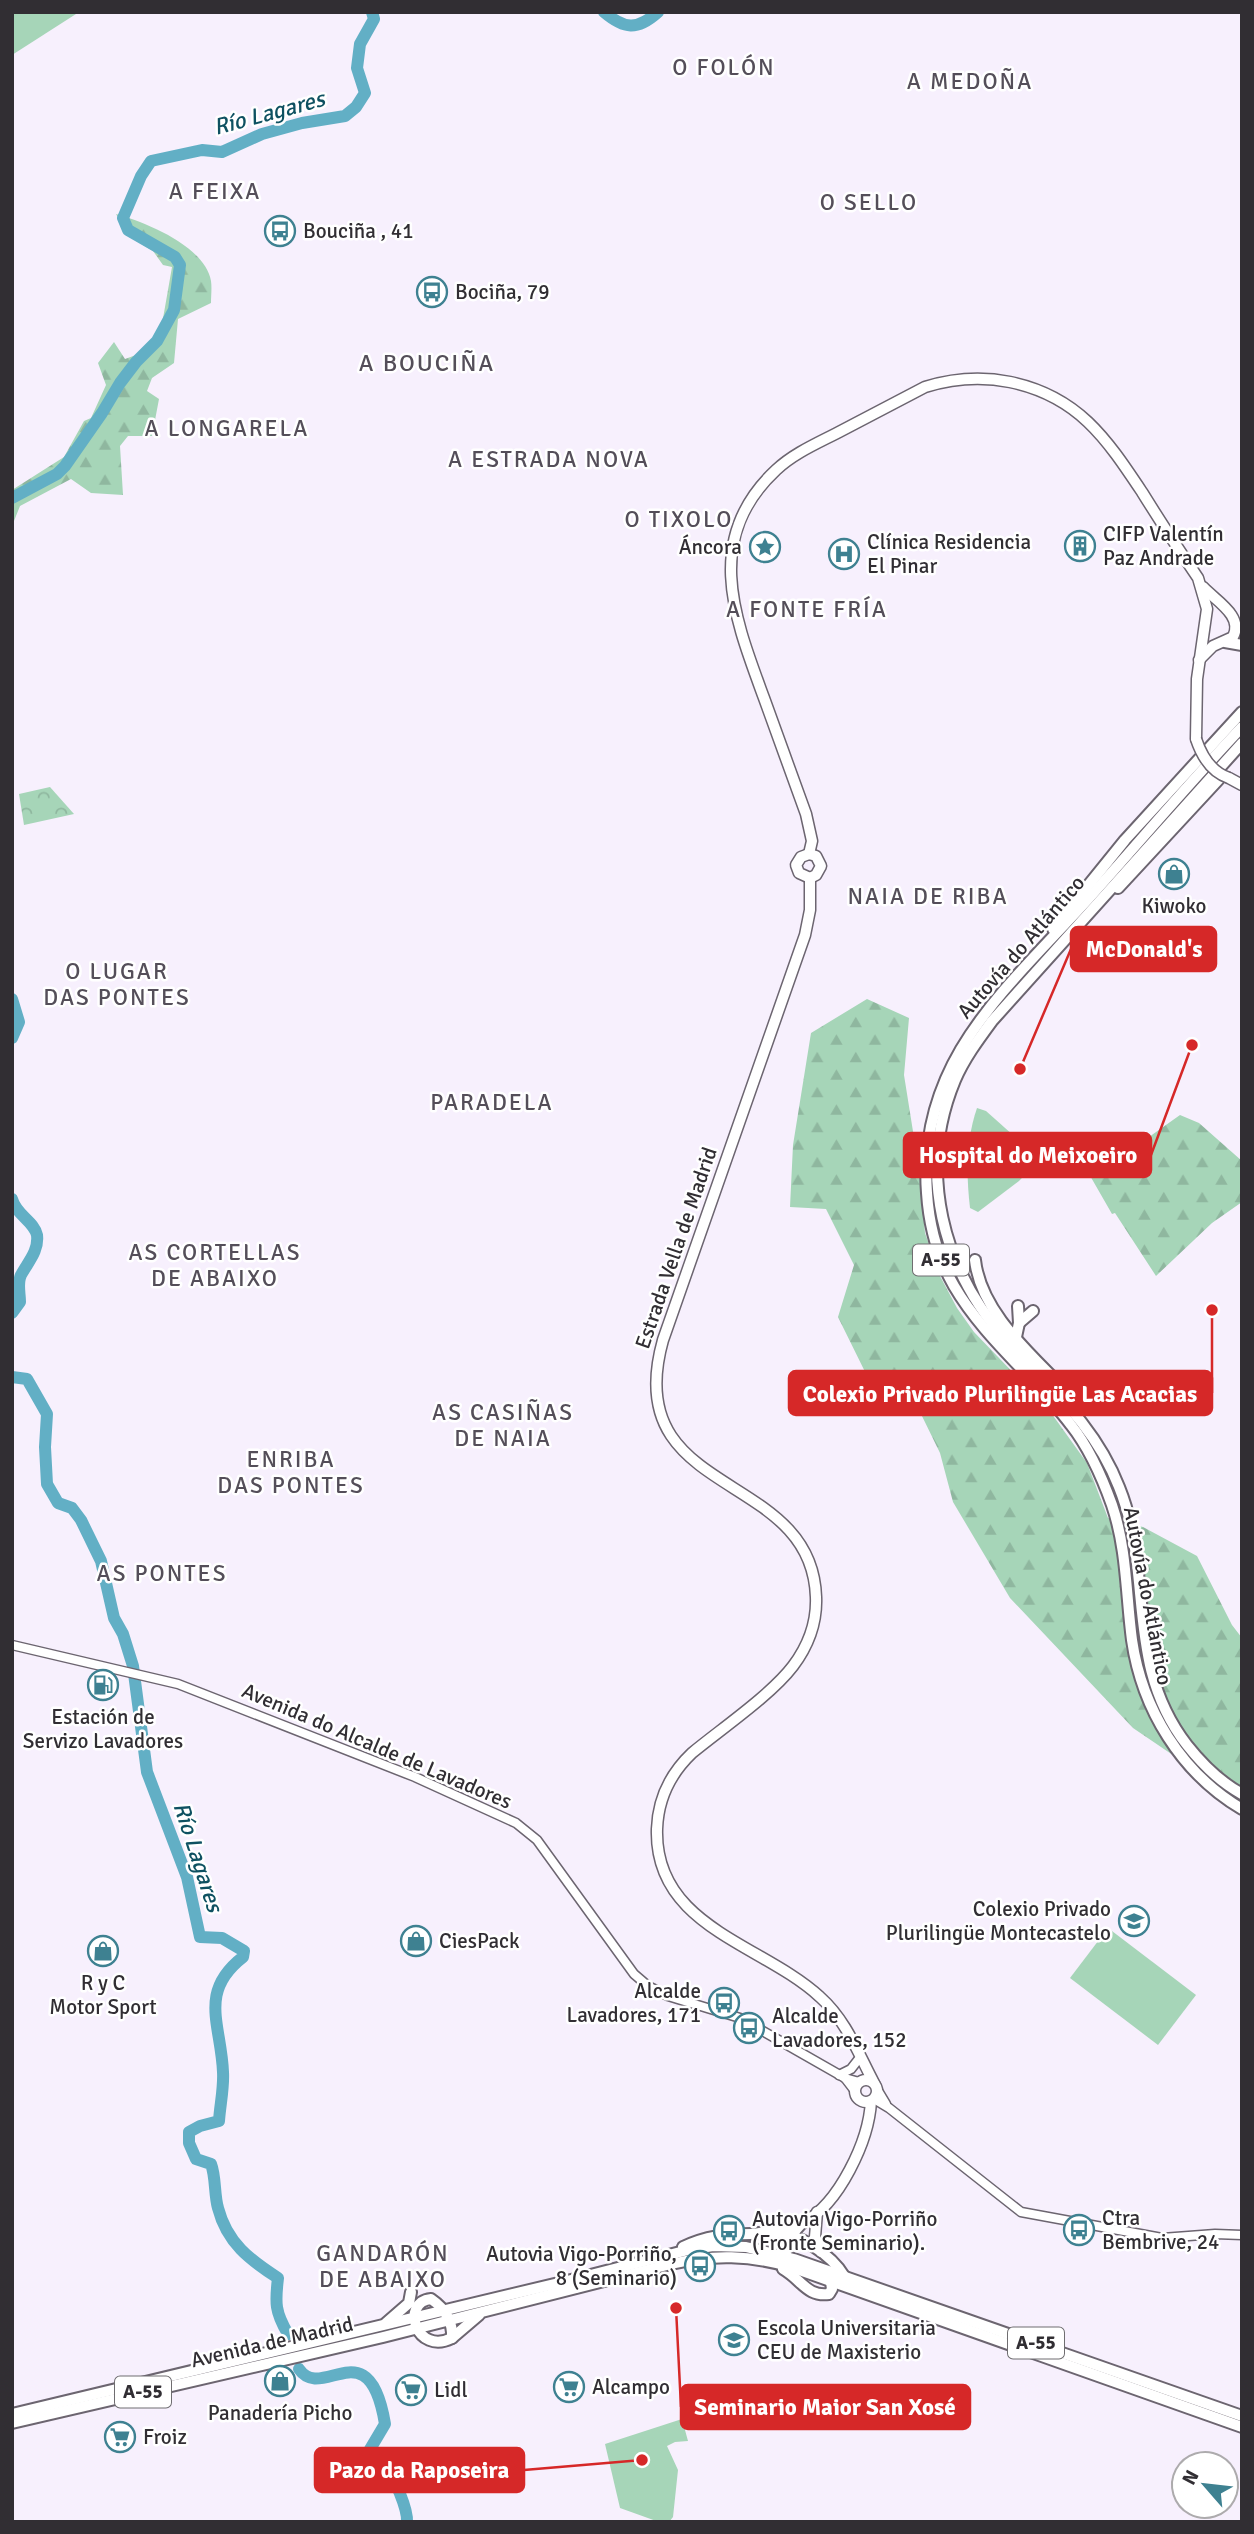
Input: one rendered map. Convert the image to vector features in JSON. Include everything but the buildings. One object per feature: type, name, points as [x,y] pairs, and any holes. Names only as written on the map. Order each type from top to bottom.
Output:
[{"type":"highway","points":[[1222,642],[1242,645]]},
{"type":"highway","points":[[1045,945],[1057,922],[1108,860],[1241,712]]},
{"type":"highway","name":"Autovía do Atlántico","points":[[1242,727],[988,1009],[961,1046],[936,1101],[925,1171],[937,1251],[952,1283],[970,1312],[1072,1425],[1101,1473],[1120,1529],[1132,1642],[1145,1693],[1167,1737],[1187,1763],[1213,1789],[1242,1809]]},
{"type":"highway","name":"Autovía do Atlántico","points":[[1242,743],[992,1021],[956,1078],[937,1144],[936,1175],[939,1203],[949,1245],[970,1292],[1006,1339],[1076,1413],[1096,1441],[1119,1485],[1131,1520],[1144,1640],[1155,1688],[1175,1730],[1218,1778],[1242,1794]]},
{"type":"highway","points":[[1082,919],[1129,878],[1242,754]]},
{"type":"highway","points":[[975,1260],[985,1294],[1016,1337]]},
{"type":"highway","points":[[1016,1337],[1018,1306]]},
{"type":"highway","points":[[1019,1323],[1033,1311]]},
{"type":"highway","name":"A-55","points":[[1016,1337],[1096,1429],[1105,1443],[1119,1485]]},
{"type":"highway","points":[[802,2223],[790,2236],[785,2256],[811,2293],[820,2295],[829,2294],[832,2289],[821,2253]]},
{"type":"highway","points":[[668,2254],[712,2236],[770,2231],[805,2242],[839,2268],[844,2276]]},
{"type":"highway","name":"A-55","points":[[416,2323],[443,2311],[668,2254],[713,2246],[731,2246],[785,2256],[830,2276],[1242,2427]]},
{"type":"highway","name":"A-55","points":[[443,2311],[485,2311],[689,2260],[729,2256],[769,2261],[830,2276],[844,2276],[1242,2416]]},
{"type":"highway","points":[[769,2261],[801,2281]]},
{"type":"highway","points":[[382,2331],[409,2303],[411,2292]]},
{"type":"highway","points":[[402,2311],[431,2299],[443,2311],[452,2329],[452,2338]]},
{"type":"highway","points":[[421,2301],[416,2308],[416,2323],[428,2340]]},
{"type":"highway","points":[[382,2331],[442,2343],[485,2311]]},
{"type":"highway","name":"Avenida de Madrid","points":[[12,2414],[416,2323]]},
{"type":"highway","name":"Avenida de Madrid","points":[[12,2423],[382,2331]]},
{"type":"main road","name":"Estrada Vella de Madrid","points":[[809,854],[812,841],[806,814],[748,656],[735,612],[731,585],[732,550],[743,516],[762,485],[775,470],[795,455],[925,387],[941,382],[975,377],[1021,385],[1065,403],[1100,432],[1201,585],[1226,610]]},
{"type":"main road","name":"Estrada Vella de Madrid","points":[[1201,585],[1207,609],[1199,661],[1196,739],[1212,769],[1242,785]]},
{"type":"main road","points":[[1199,661],[1213,646],[1222,642],[1233,637],[1237,628],[1236,619],[1226,610],[1216,610],[1205,624],[1210,639],[1222,642]]},
{"type":"main road","points":[[1229,778],[1242,779]]},
{"type":"main road","name":"Estrada Vella de Madrid","points":[[809,854],[816,856],[821,866],[819,873],[810,878],[802,876],[796,865],[801,857],[809,854]]},
{"type":"main road","name":"Estrada Vella de Madrid","points":[[802,2223],[817,2212],[834,2193],[853,2166],[877,2099],[843,2023],[818,1994],[703,1921],[684,1903],[664,1870],[657,1834],[660,1806],[679,1766],[792,1668],[806,1645],[815,1616],[813,1573],[800,1543],[781,1520],[704,1470],[674,1441],[666,1424],[656,1387],[656,1371],[663,1340],[805,934],[810,910],[810,878]]},
{"type":"main road","name":"Estrada Vella de Madrid","points":[[858,2056],[858,2088],[864,2130]]},
{"type":"main road","points":[[858,2088],[877,2099]]},
{"type":"main road","points":[[858,2088],[877,2099]]},
{"type":"main road","points":[[817,2212],[815,2237],[821,2253]]},
{"type":"main road","points":[[770,2231],[802,2223]]},
{"type":"street","name":"Avenida do Alcalde de Lavadores","points":[[12,1645],[178,1684],[415,1777],[523,1827],[537,1840],[589,1914],[643,1983],[676,1999],[740,2018],[858,2088]]},
{"type":"street","points":[[842,2077],[851,2069],[858,2056]]},
{"type":"street","points":[[877,2099],[1021,2212],[1162,2238],[1242,2235]]},
{"type":"green space","points":[[12,12],[75,12],[76,14],[12,55]]},
{"type":"green space","points":[[116,214],[157,229],[198,257],[211,281],[211,303],[178,319],[174,363],[152,378],[147,391],[159,399],[152,436],[128,436],[120,446],[123,495],[91,493],[71,479],[20,506],[12,526],[12,490],[64,457],[84,421],[91,418],[106,385],[98,363],[114,342],[125,359],[158,347],[172,267],[163,265],[153,251],[128,236]]},
{"type":"green space","points":[[50,787],[74,814],[24,825],[19,794]]},
{"type":"green space","points":[[867,999],[909,1018],[904,1075],[919,1169],[925,1233],[940,1276],[957,1308],[974,1332],[1049,1410],[1087,1463],[1108,1518],[1143,1527],[1197,1556],[1232,1625],[1242,1638],[1242,1802],[1133,1728],[1010,1598],[953,1502],[940,1453],[921,1414],[873,1388],[838,1317],[854,1265],[826,1209],[790,1207],[793,1145],[811,1033]]},
{"type":"green space","points":[[977,1108],[986,1111],[1040,1159],[1019,1181],[978,1212],[970,1208],[968,1169],[969,1144]]},
{"type":"green space","points":[[1180,1115],[1199,1123],[1242,1161],[1242,1202],[1212,1223],[1156,1276],[1115,1213],[1112,1214],[1077,1153],[1078,1149],[1101,1171]]},
{"type":"green space","points":[[1108,1928],[1196,1995],[1158,2045],[1070,1978]]},
{"type":"green space","points":[[682,2419],[688,2441],[667,2446],[678,2470],[673,2517],[669,2522],[659,2522],[620,2508],[605,2444]]},
{"type":"waterway","name":"Río Lagares","points":[[12,498],[57,474],[65,466],[120,383],[157,341],[174,310],[180,265],[175,257],[128,230],[123,218],[141,176],[151,161],[202,150],[222,152],[262,134],[302,123],[345,116],[356,107],[365,93],[357,68],[360,44],[374,19],[372,12]]},
{"type":"waterway","name":"Río Lagares","points":[[604,12],[618,22],[631,26],[644,22],[658,12]]},
{"type":"waterway","name":"Río Lagares","points":[[12,999],[19,1022],[12,1038]]},
{"type":"waterway","name":"Río Lagares","points":[[12,1199],[37,1235],[35,1251],[20,1278],[20,1302],[12,1313]]},
{"type":"waterway","name":"Río Lagares","points":[[12,1377],[27,1379],[47,1414],[47,1484],[58,1503],[72,1508],[81,1520],[101,1561],[114,1618],[123,1634],[133,1666],[147,1772],[187,1877],[200,1937],[222,1938],[244,1951],[243,1957],[229,1970],[216,1996],[215,2010],[223,2078],[219,2121],[189,2132],[189,2143],[196,2159],[211,2164],[218,2208],[227,2231],[249,2257],[278,2278],[277,2307],[288,2334]]},
{"type":"waterway","name":"Río Lagares","points":[[299,2369],[309,2377],[357,2373],[368,2379],[378,2395],[385,2424],[366,2456],[389,2472],[403,2502],[407,2522]]},
{"type":"place","name":"Bouciña , 41","points":[[280,231]]},
{"type":"place","name":"Bociña, 79","points":[[432,292]]},
{"type":"place","name":"CIFP Valentín Paz Andrade","points":[[1080,546]]},
{"type":"place","name":"Áncora","points":[[765,547]]},
{"type":"place","name":"Clínica Residencia El Pinar","points":[[844,554]]},
{"type":"place","name":"Kiwoko","points":[[1174,874]]},
{"type":"place","name":"Hospital do Meixoeiro","points":[[1192,1045]]},
{"type":"place","name":"McDonald's","points":[[1020,1069]]},
{"type":"place","name":"Colexio Privado Plurilingüe Las Acacias","points":[[1212,1310]]},
{"type":"place","name":"Estación de Servizo Lavadores","points":[[103,1685]]},
{"type":"place","name":"Colexio Privado Plurilingüe Montecastelo","points":[[1134,1921]]},
{"type":"place","name":"CiesPack","points":[[416,1941]]},
{"type":"place","name":"R y C Motor Sport","points":[[103,1951]]},
{"type":"place","name":"Alcalde Lavadores, 171","points":[[724,2003]]},
{"type":"place","name":"Alcalde Lavadores, 152","points":[[749,2028]]},
{"type":"place","name":"Ctra Bembrive, 24","points":[[1079,2230]]},
{"type":"place","name":"Autovia Vigo-Porriño (Fronte Seminario).","points":[[729,2231]]},
{"type":"place","name":"Autovia Vigo-Porriño, 8 (Seminario)","points":[[700,2266]]},
{"type":"place","name":"Seminario Maior San Xosé","points":[[676,2308]]},
{"type":"place","name":"Escola Universitaria CEU de Maxisterio","points":[[734,2340]]},
{"type":"place","name":"Panadería Picho","points":[[280,2381]]},
{"type":"place","name":"Alcampo","points":[[569,2387]]},
{"type":"place","name":"Lidl","points":[[411,2390]]},
{"type":"place","name":"Froiz","points":[[120,2437]]},
{"type":"place","name":"Pazo da Raposeira","points":[[642,2460]]},
{"type":"district","name":"O FOLÓN","points":[[724,67]]},
{"type":"district","name":"A MEDOÑA","points":[[970,81]]},
{"type":"district","name":"A FEIXA","points":[[215,191]]},
{"type":"district","name":"O SELLO","points":[[869,202]]},
{"type":"district","name":"A BOUCIÑA","points":[[427,363]]},
{"type":"district","name":"A LONGARELA","points":[[227,428]]},
{"type":"district","name":"A ESTRADA NOVA","points":[[549,459]]},
{"type":"district","name":"O TIXOLO","points":[[679,519]]},
{"type":"district","name":"A FONTE FRÍA","points":[[807,609]]},
{"type":"district","name":"NAIA DE RIBA","points":[[928,896]]},
{"type":"district","name":"O LUGAR DAS PONTES","points":[[117,984]]},
{"type":"district","name":"PARADELA","points":[[492,1102]]},
{"type":"district","name":"AS CORTELLAS DE ABAIXO","points":[[215,1265]]},
{"type":"district","name":"AS CASIÑAS DE NAIA","points":[[503,1425]]},
{"type":"district","name":"ENRIBA DAS PONTES","points":[[291,1472]]},
{"type":"district","name":"AS PONTES","points":[[162,1573]]},
{"type":"district","name":"GANDARÓN DE ABAIXO","points":[[383,2266]]}]
